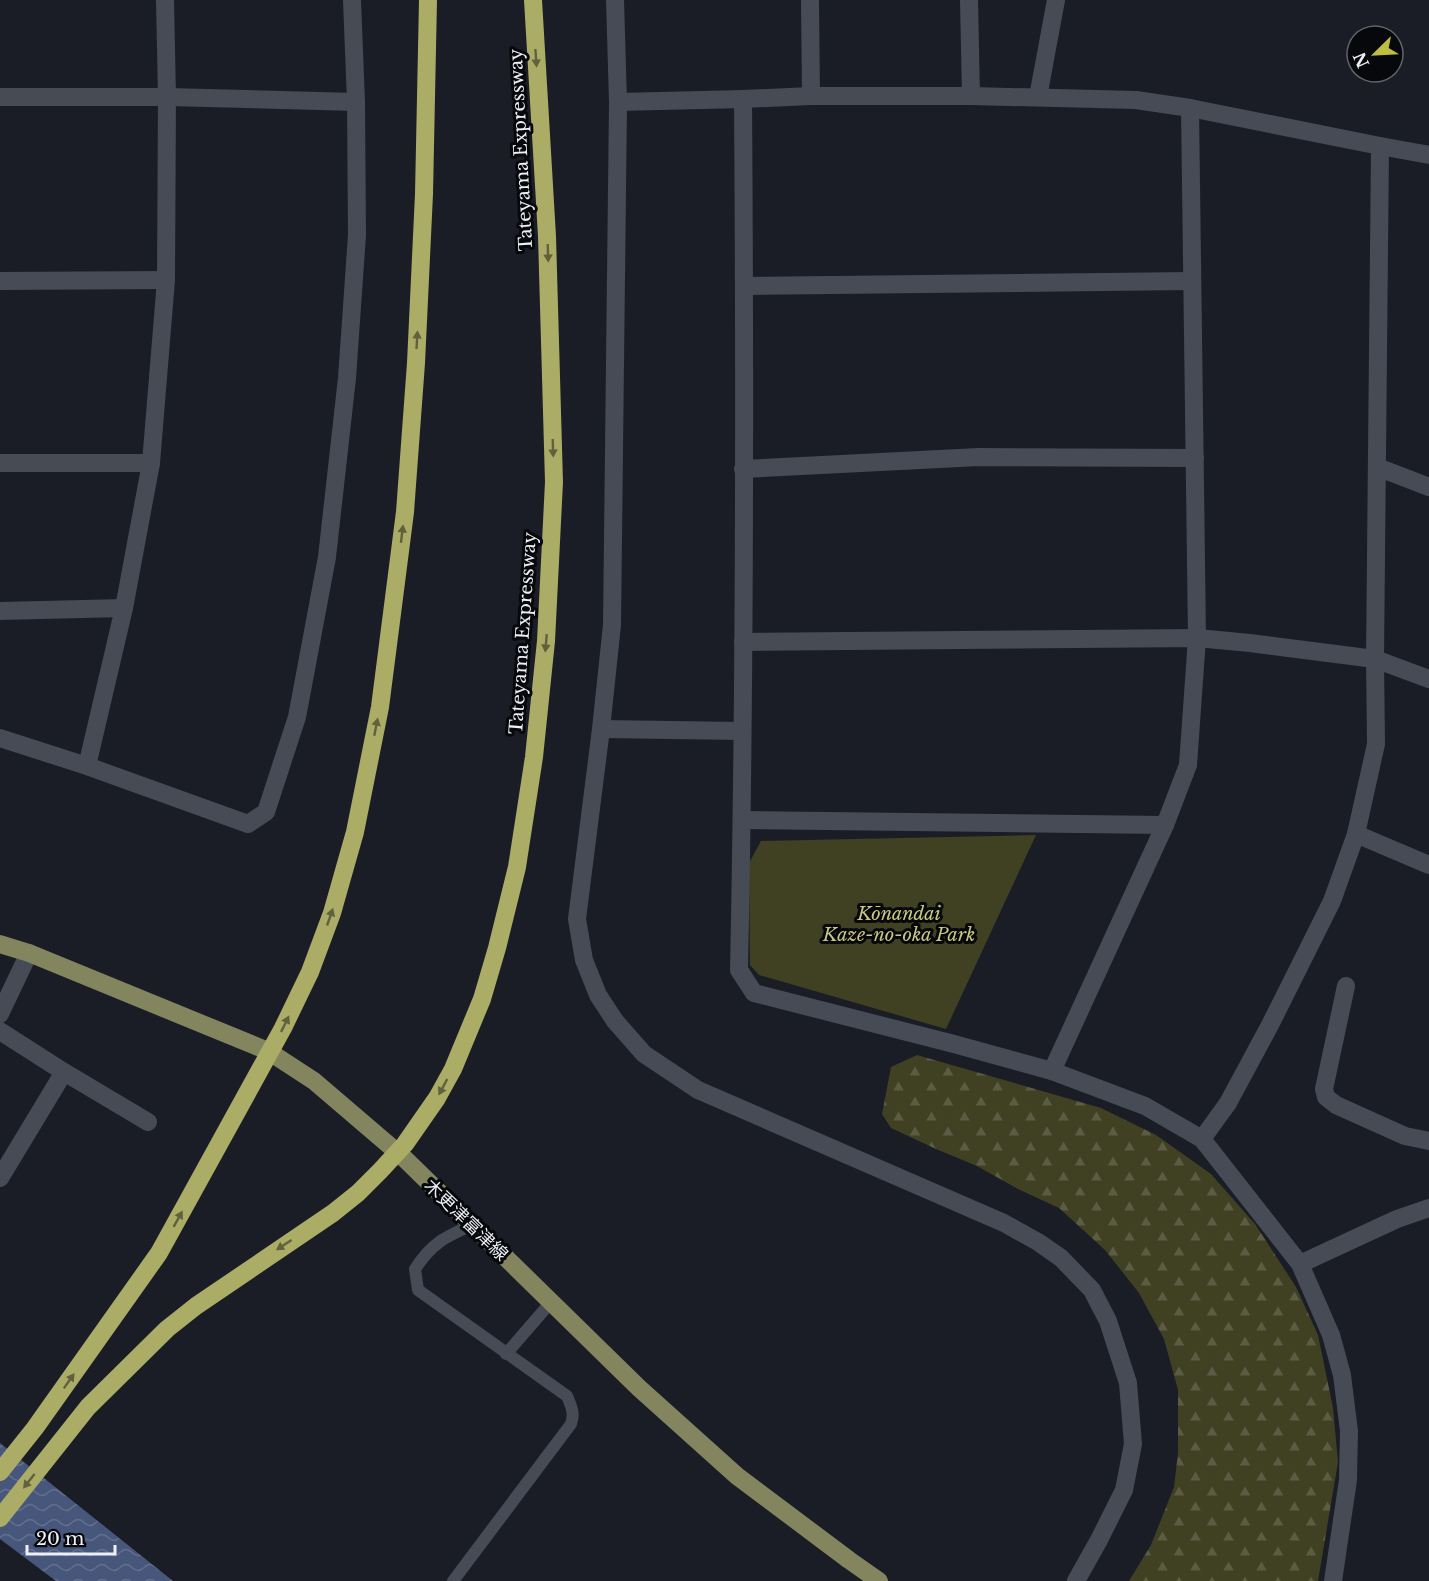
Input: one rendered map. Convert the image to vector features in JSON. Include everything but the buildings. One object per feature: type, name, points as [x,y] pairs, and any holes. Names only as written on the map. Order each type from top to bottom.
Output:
[{"type":"highway","points":[[0,1472],[35,1428],[159,1253],[283,1028],[310,972],[332,913],[355,832],[380,707],[405,512],[424,205],[428,0]]},
{"type":"highway","name":"Tateyama Expressway","points":[[0,1518],[88,1407],[167,1329],[195,1306],[333,1213],[366,1186],[405,1144],[437,1098],[453,1069],[482,999],[497,948],[516,867],[534,757],[546,641],[554,482],[547,236],[533,0]]},
{"type":"main road","name":"木更津富津線","points":[[0,944],[29,953],[268,1051],[314,1081],[404,1158],[639,1388],[737,1476],[879,1581]]},
{"type":"street","points":[[87,766],[124,608],[151,463],[166,280],[165,0]]},
{"type":"street","points":[[0,738],[87,766],[248,824],[266,812],[297,717],[327,556],[347,378],[357,236],[356,102],[352,0]]},
{"type":"street","points":[[615,0],[618,102],[612,625],[576,919],[584,960],[598,995],[615,1021],[644,1054],[698,1090],[1004,1223],[1061,1258],[1092,1290],[1108,1321],[1128,1383],[1133,1444],[1124,1490],[1076,1581]]},
{"type":"street","points":[[810,0],[811,96]]},
{"type":"street","points":[[969,0],[971,96]]},
{"type":"street","points":[[1038,97],[1056,0]]},
{"type":"street","points":[[618,102],[811,96],[971,96],[1136,100],[1190,108],[1429,155]]},
{"type":"street","points":[[0,97],[167,97],[356,102]]},
{"type":"street","points":[[743,99],[743,642],[739,970],[754,993],[1052,1071],[1144,1106],[1202,1139],[1300,1264],[1331,1335],[1342,1375],[1349,1431],[1348,1480],[1333,1581]]},
{"type":"street","points":[[1052,1071],[1165,825],[1188,765],[1197,638],[1190,108]]},
{"type":"street","points":[[1202,1139],[1228,1103],[1332,901],[1356,834],[1376,744],[1380,146]]},
{"type":"street","points":[[0,281],[166,280]]},
{"type":"street","points":[[744,286],[1192,281]]},
{"type":"street","points":[[743,470],[979,457],[1194,459]]},
{"type":"street","points":[[0,463],[151,463]]},
{"type":"street","points":[[1377,467],[1429,487]]},
{"type":"street","points":[[0,611],[124,608]]},
{"type":"street","points":[[743,642],[1197,638],[1375,659],[1429,679]]},
{"type":"street","points":[[601,729],[742,731]]},
{"type":"street","points":[[742,820],[1165,825]]},
{"type":"street","points":[[1356,834],[1429,865]]},
{"type":"street","points":[[0,1014],[29,953]]},
{"type":"street","points":[[1346,986],[1324,1089],[1326,1097],[1336,1105],[1405,1136],[1429,1141]]},
{"type":"street","points":[[0,1031],[148,1122]]},
{"type":"street","points":[[0,1178],[64,1072]]},
{"type":"street","points":[[1300,1264],[1397,1219],[1429,1208]]},
{"type":"lane","points":[[453,1581],[571,1424],[573,1417],[573,1409],[567,1396],[418,1290],[415,1269],[424,1255],[444,1237],[472,1225]]},
{"type":"lane","points":[[506,1354],[551,1302]]},
{"type":"green space","name":"Kōnandai Kaze-no-oka Park","points":[[1036,835],[946,1029],[759,975],[750,965],[749,863],[761,841]]},
{"type":"green space","points":[[917,1055],[1101,1108],[1156,1135],[1211,1174],[1255,1224],[1296,1287],[1318,1335],[1333,1408],[1338,1462],[1318,1581],[1129,1581],[1151,1545],[1174,1487],[1178,1453],[1178,1390],[1164,1339],[1139,1293],[1105,1250],[1059,1208],[977,1166],[891,1128],[882,1114],[891,1067]]},
{"type":"water","points":[[0,1443],[173,1581],[56,1581],[0,1539]]}]
